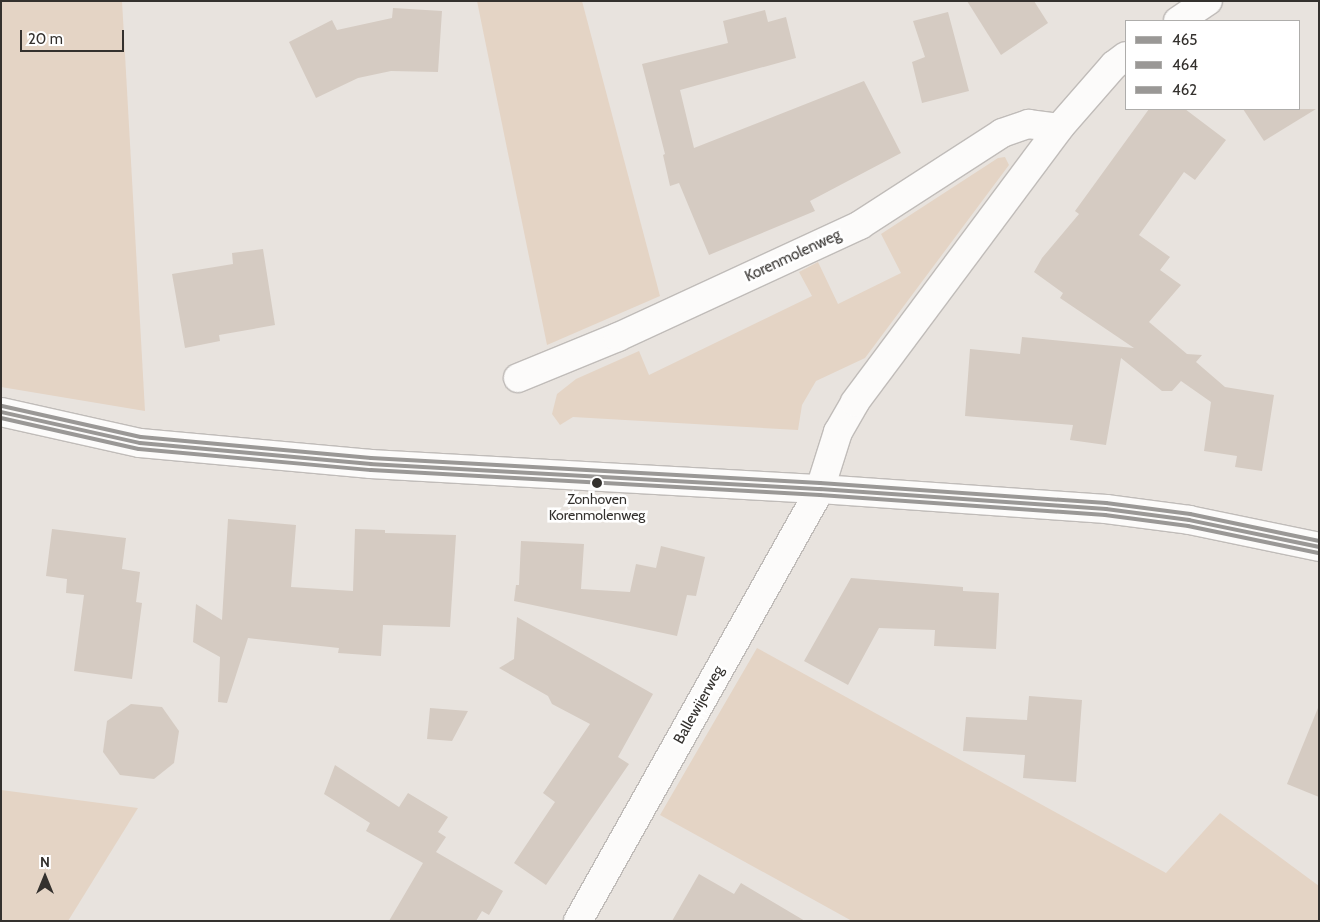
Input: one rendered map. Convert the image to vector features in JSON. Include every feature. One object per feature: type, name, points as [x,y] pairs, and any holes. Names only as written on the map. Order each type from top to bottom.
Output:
[{"type":"street","points":[[1180,20],[1208,1]]},
{"type":"street","points":[[820,489],[838,432],[855,402],[1059,128],[1114,65],[1125,57]]},
{"type":"street","name":"Korenmolenweg","points":[[518,378],[618,337],[860,225],[1002,133],[1028,124],[1059,128]]},
{"type":"street","points":[[1,412],[140,443],[371,464],[820,489],[1106,508],[1190,520],[1319,547]]},
{"type":"street","name":"Ballewijerweg","points":[[578,921],[820,489]]},
{"type":"shaded area","points":[[1,1],[122,1],[145,411],[1,387]]},
{"type":"shaded area","points":[[477,1],[582,1],[660,296],[547,345]]},
{"type":"shaded area","points":[[1005,157],[1009,165],[865,358],[816,381],[802,405],[798,430],[573,417],[560,425],[552,414],[557,394],[576,379],[639,351],[649,375],[812,296],[799,272],[818,262],[838,304],[901,273],[881,234],[998,158]]},
{"type":"shaded area","points":[[757,648],[1166,873],[1220,813],[1319,886],[1319,921],[852,921],[660,815]]},
{"type":"shaded area","points":[[1,790],[138,808],[68,921],[1,921]]},
{"type":"building","points":[[967,1],[1034,1],[1048,23],[1001,55]]},
{"type":"building","points":[[393,8],[442,11],[438,72],[391,71],[358,78],[316,98],[289,42],[332,20],[337,30],[392,18]]},
{"type":"building","points":[[765,10],[768,22],[786,17],[796,58],[680,90],[694,148],[864,81],[901,153],[810,201],[815,211],[709,255],[679,183],[670,186],[663,155],[665,154],[642,64],[728,43],[723,21]]},
{"type":"building","points":[[948,12],[969,91],[922,103],[912,62],[925,57],[913,21]]},
{"type":"building","points":[[1316,109],[1264,141],[1244,110]]},
{"type":"building","points":[[1148,110],[1186,110],[1226,140],[1195,180],[1184,172],[1139,235],[1170,257],[1160,270],[1181,285],[1149,322],[1187,354],[1202,355],[1196,362],[1225,387],[1274,395],[1262,471],[1235,467],[1237,456],[1204,451],[1211,402],[1181,381],[1172,391],[1162,391],[1121,358],[1106,445],[1070,440],[1073,425],[965,416],[970,349],[1020,354],[1022,337],[1134,348],[1060,298],[1063,293],[1034,272],[1042,258],[1079,214],[1075,211]]},
{"type":"building","points":[[263,249],[275,325],[219,335],[220,341],[185,348],[172,274],[233,264],[232,253]]},
{"type":"building","points":[[228,519],[296,525],[291,587],[353,591],[355,529],[385,530],[385,533],[456,535],[450,627],[383,625],[381,656],[338,653],[339,648],[248,638],[227,703],[218,702],[220,657],[193,642],[196,604],[222,620]]},
{"type":"building","points":[[52,529],[126,538],[122,569],[140,572],[136,602],[142,603],[132,679],[74,671],[84,595],[66,593],[67,579],[46,576]]},
{"type":"building","points":[[521,541],[584,544],[581,589],[630,592],[636,564],[656,568],[661,546],[705,557],[696,596],[687,595],[677,636],[514,601],[516,585],[519,585]]},
{"type":"building","points":[[851,578],[963,587],[963,591],[999,593],[996,649],[934,646],[935,630],[879,628],[848,685],[804,661]]},
{"type":"building","points":[[517,617],[653,694],[618,757],[629,764],[546,885],[514,863],[555,802],[543,793],[590,724],[552,704],[548,696],[499,668],[514,659]]},
{"type":"building","points":[[1029,696],[1082,700],[1076,782],[1023,778],[1025,755],[963,751],[966,717],[1027,720]]},
{"type":"building","points":[[131,704],[162,707],[179,731],[174,763],[154,779],[120,775],[103,752],[107,721]]},
{"type":"building","points":[[430,708],[468,711],[452,741],[427,739]]},
{"type":"building","points":[[1319,709],[1319,797],[1287,784]]},
{"type":"building","points":[[335,765],[399,807],[408,793],[448,817],[438,832],[446,837],[436,852],[503,891],[489,915],[482,911],[476,921],[389,921],[423,863],[366,831],[370,823],[324,794]]},
{"type":"building","points":[[699,874],[734,894],[741,883],[805,921],[672,921]]},
{"type":"transit line","name":"462","points":[[2,406],[141,437],[371,458],[820,483],[1106,503],[1190,514],[1319,541]]},
{"type":"transit line","name":"465","points":[[1,412],[140,443],[371,464],[820,489],[1106,509],[1189,520],[1319,547]]},
{"type":"transit line","name":"464","points":[[1,418],[139,449],[371,470],[820,495],[1105,515],[1188,526],[1318,553]]},
{"type":"place","name":"Zonhoven Korenmolenweg","points":[[597,483]]}]
